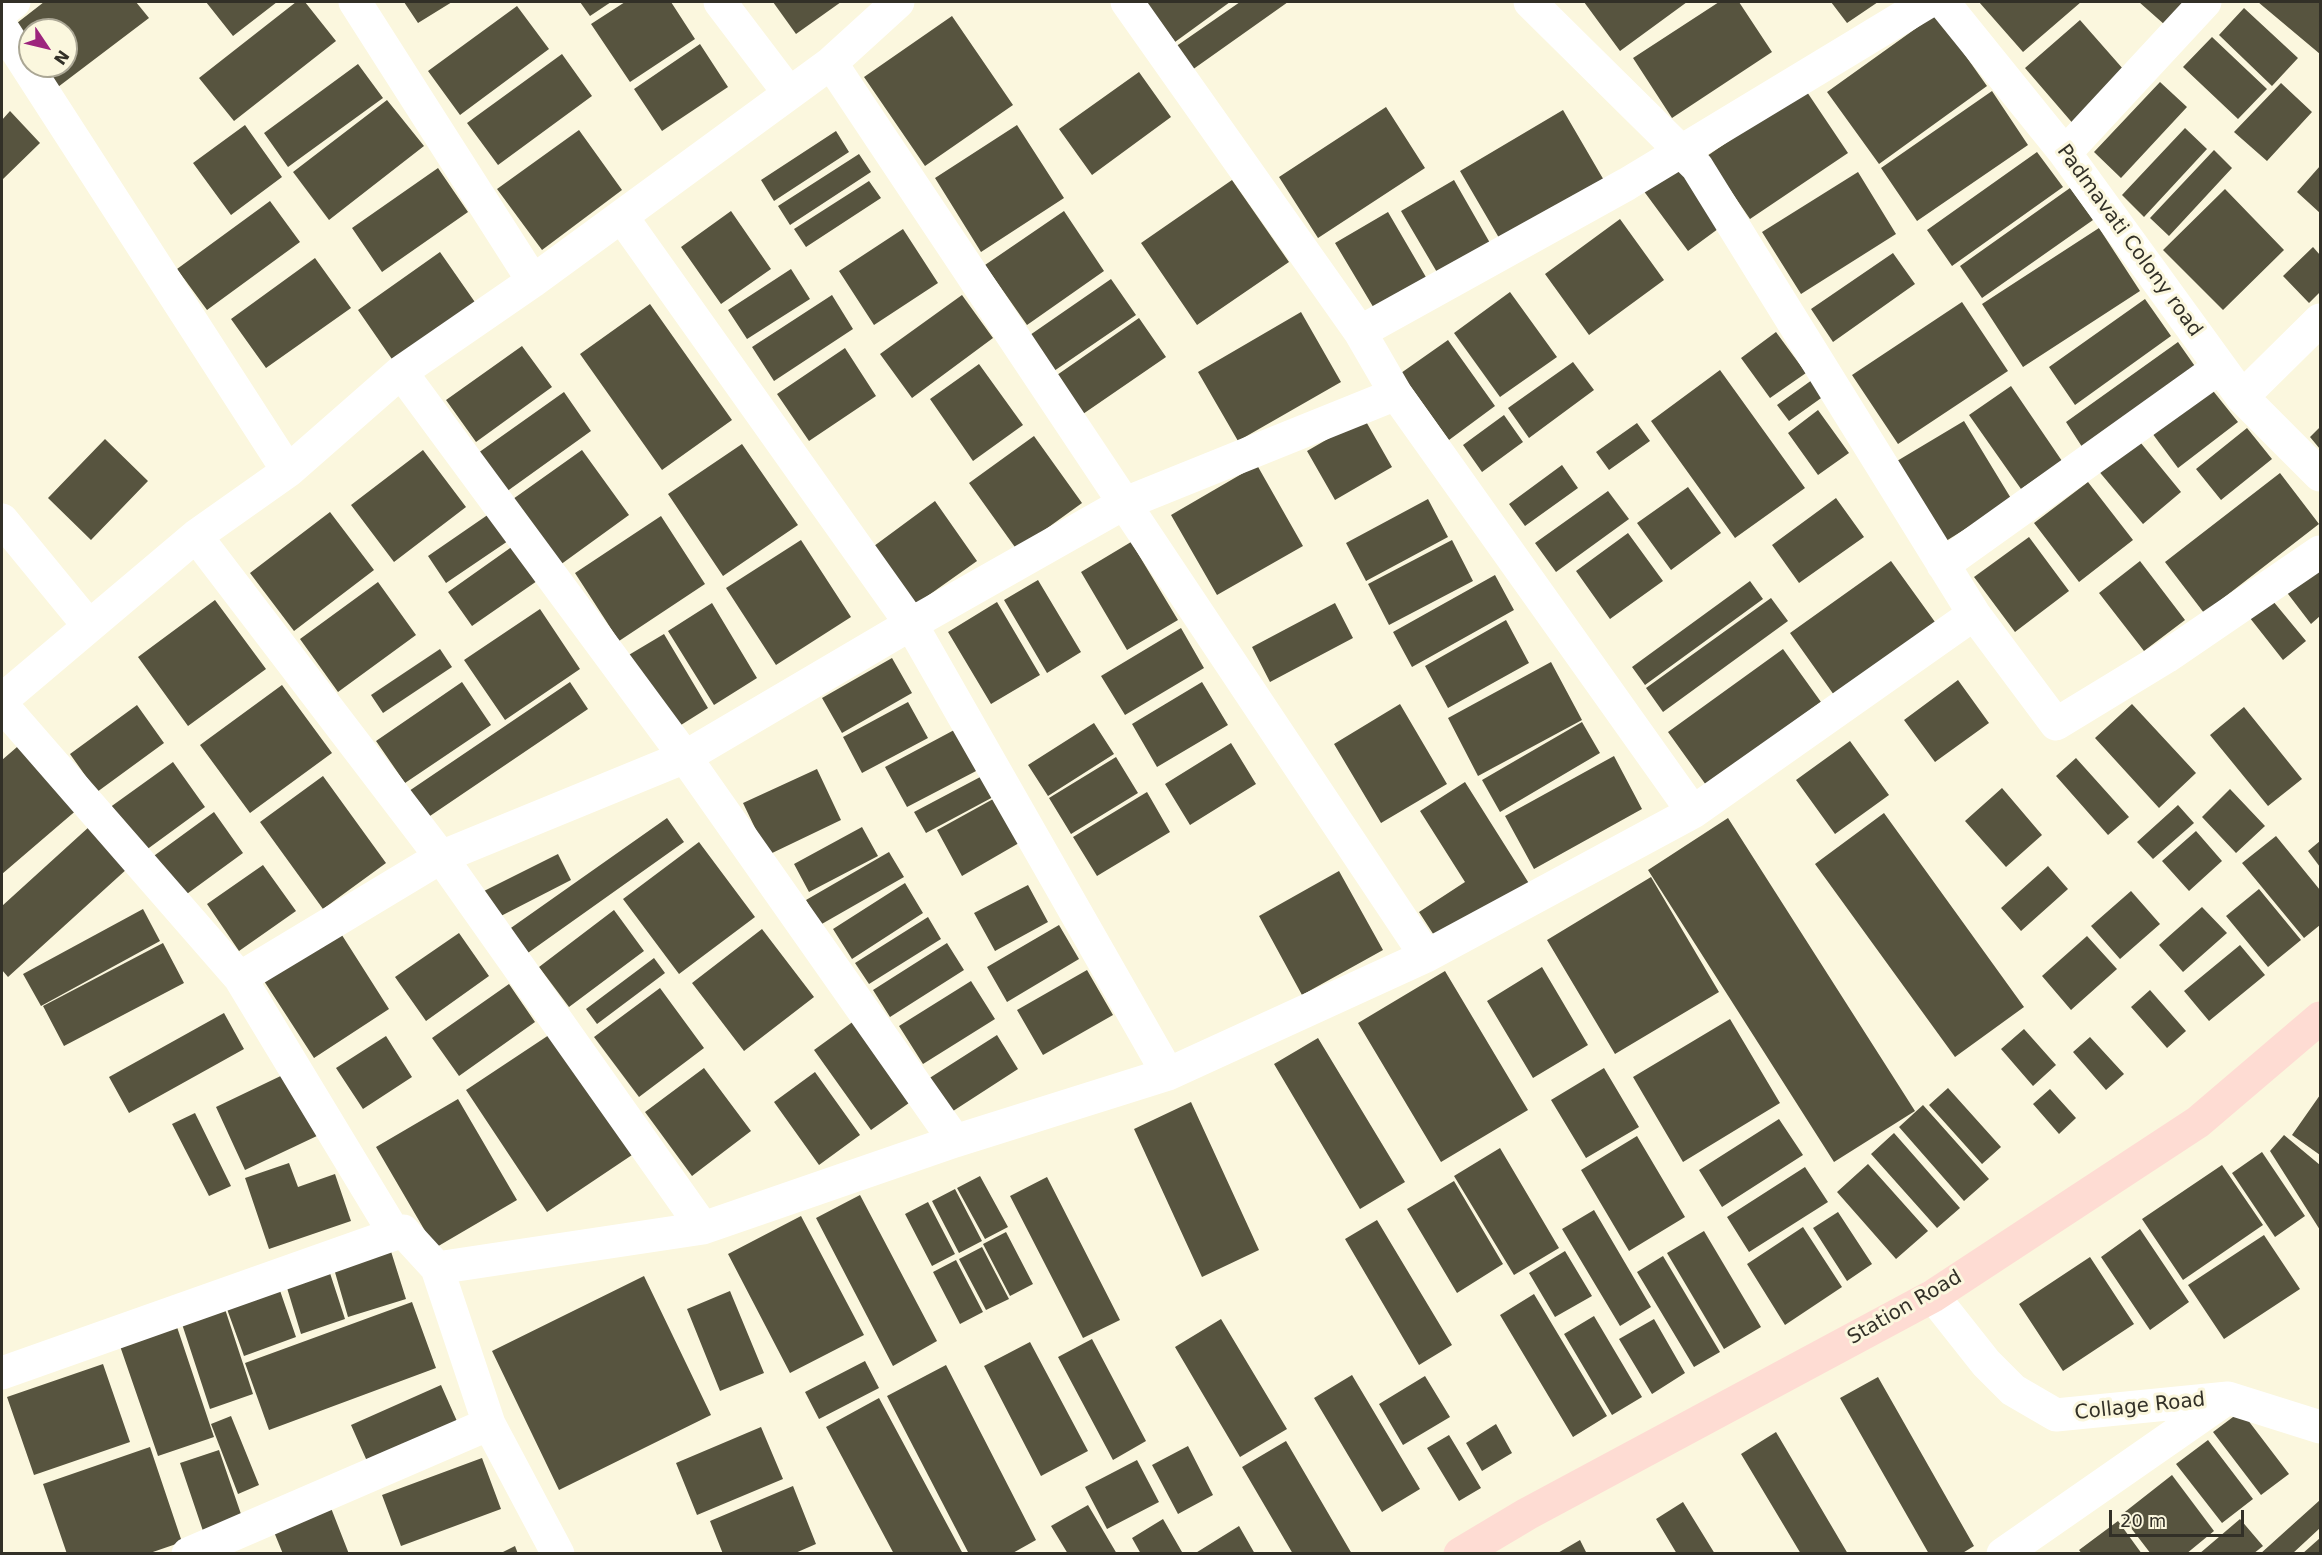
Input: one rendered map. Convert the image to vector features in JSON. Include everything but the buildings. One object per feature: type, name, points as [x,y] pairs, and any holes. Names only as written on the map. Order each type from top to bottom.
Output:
[{"type":"main road","name":"Station Road","points":[[1460,1554],[1537,1509],[1933,1296],[2198,1122],[2320,1018]]},
{"type":"street","points":[[2,11],[14,2]]},
{"type":"street","points":[[355,2],[533,281]]},
{"type":"street","points":[[720,2],[789,93]]},
{"type":"street","points":[[2,700],[196,536],[288,471],[401,372],[533,281],[831,63],[898,2]]},
{"type":"street","points":[[1127,2],[1360,332],[1396,394],[1693,812]]},
{"type":"street","points":[[1530,2],[1697,167],[1974,614],[2056,724],[2166,657],[2320,552]]},
{"type":"street","points":[[1360,332],[1627,184],[1928,2]]},
{"type":"street","name":"Padmavati Colony road","points":[[1943,2],[2065,153],[2242,397],[2320,475]]},
{"type":"street","points":[[2065,153],[2205,2]]},
{"type":"street","points":[[2,28],[288,471]]},
{"type":"street","points":[[831,63],[1426,956]]},
{"type":"street","points":[[622,217],[911,624],[1168,1074]]},
{"type":"street","points":[[2242,397],[2320,320]]},
{"type":"street","points":[[1943,565],[2220,367]]},
{"type":"street","points":[[401,372],[685,757],[955,1141]]},
{"type":"street","points":[[240,978],[441,857],[685,757],[911,624],[1123,504],[1396,394]]},
{"type":"street","points":[[2,520],[89,626]]},
{"type":"street","points":[[196,536],[441,857],[703,1228]]},
{"type":"street","points":[[437,1268],[703,1228],[955,1141],[1168,1074],[1426,956],[1693,812],[1974,614]]},
{"type":"street","points":[[2,705],[240,978],[393,1231],[403,1232],[437,1268],[489,1424],[558,1554]]},
{"type":"street","points":[[2,1373],[403,1232]]},
{"type":"street","name":"Collage Road","points":[[1933,1296],[1986,1362],[2013,1390],[2056,1415],[2228,1398],[2320,1427]]},
{"type":"street","points":[[2003,1554],[2228,1398]]},
{"type":"street","points":[[188,1554],[489,1424]]}]
